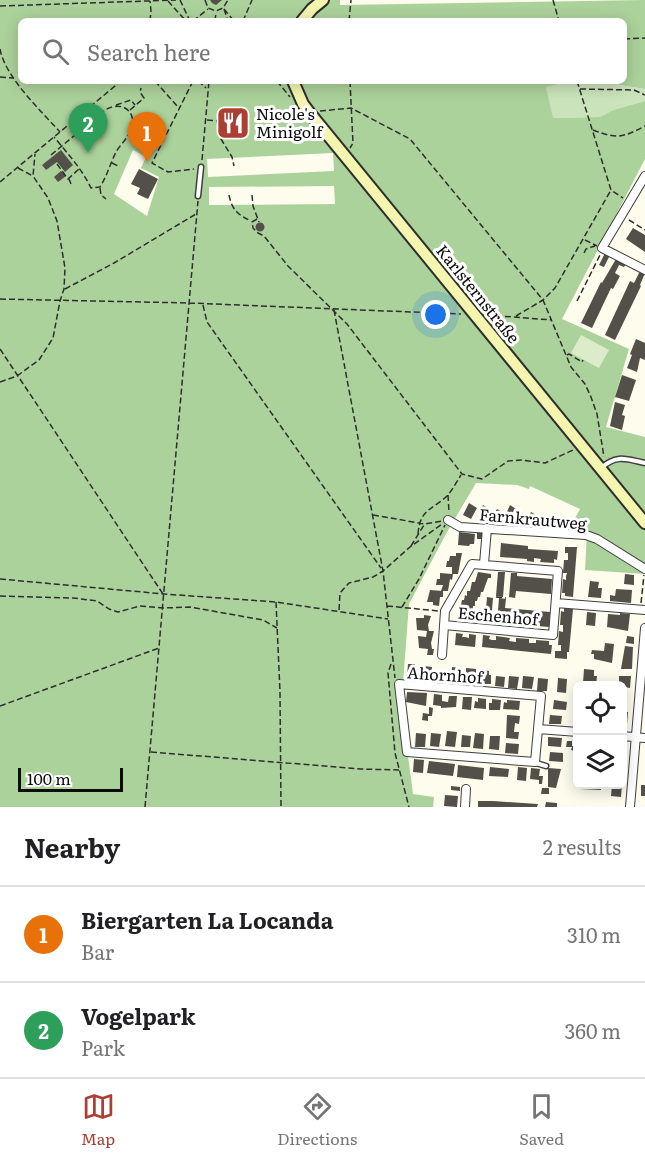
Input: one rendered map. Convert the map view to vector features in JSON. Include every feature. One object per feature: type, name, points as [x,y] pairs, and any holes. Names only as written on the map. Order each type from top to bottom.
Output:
[{"type":"street","points":[[304,18],[323,0]]},
{"type":"street","name":"Karlsternstraße","points":[[294,84],[309,112],[603,466],[645,523]]},
{"type":"street","points":[[645,176],[600,248],[645,270]]},
{"type":"street","name":"Farnkrautweg","points":[[448,520],[460,527],[586,535],[597,539],[645,569]]},
{"type":"street","points":[[484,564],[487,528]]},
{"type":"street","name":"Eschenhof","points":[[442,655],[444,626],[446,611],[472,564],[558,571],[554,635],[444,626]]},
{"type":"street","name":"Eschenhof","points":[[556,603],[643,610]]},
{"type":"street","points":[[630,807],[645,628]]},
{"type":"street","name":"Ahornhof","points":[[399,684],[541,696],[535,762],[407,752],[399,684]]},
{"type":"street","points":[[538,729],[573,732]]},
{"type":"street","points":[[627,736],[645,738]]},
{"type":"street","points":[[465,807],[466,789]]},
{"type":"lane","points":[[198,196],[201,167]]},
{"type":"lane","points":[[603,466],[617,458],[645,463]]},
{"type":"lane","points":[[535,762],[546,766]]},
{"type":"path","points":[[168,0],[183,18]]},
{"type":"path","points":[[0,6],[176,0]]},
{"type":"path","points":[[180,0],[190,18]]},
{"type":"path","points":[[244,18],[252,0]]},
{"type":"path","points":[[349,18],[351,0]]},
{"type":"path","points":[[553,0],[558,18]]},
{"type":"path","points":[[150,1],[150,18]]},
{"type":"path","points":[[210,1],[205,1],[208,8],[216,11],[224,8]]},
{"type":"path","points":[[222,1],[227,1],[224,8],[227,18]]},
{"type":"path","points":[[196,18],[208,8]]},
{"type":"path","points":[[224,8],[232,18]]},
{"type":"path","points":[[215,18],[216,11]]},
{"type":"path","points":[[627,39],[645,38]]},
{"type":"path","points":[[0,49],[2,61],[18,83]]},
{"type":"path","points":[[0,77],[15,79]]},
{"type":"path","points":[[19,84],[60,132]]},
{"type":"path","points":[[0,182],[117,84]]},
{"type":"path","points":[[157,84],[179,108]]},
{"type":"path","points":[[191,84],[152,163],[168,172],[195,168]]},
{"type":"path","points":[[201,84],[208,90]]},
{"type":"path","points":[[201,167],[209,84]]},
{"type":"path","points":[[345,154],[353,143],[350,84]]},
{"type":"path","points":[[578,84],[611,190],[628,201]]},
{"type":"path","points":[[129,111],[144,98],[140,92],[141,88]]},
{"type":"path","points":[[579,89],[634,90],[645,95]]},
{"type":"path","points":[[51,155],[105,110],[131,100],[135,105]]},
{"type":"path","points":[[106,199],[101,195],[100,187],[108,176],[117,150],[131,131],[129,111],[125,107],[115,106]]},
{"type":"path","points":[[309,112],[351,108],[410,139],[543,300],[566,356],[591,397],[597,414],[603,466]]},
{"type":"path","points":[[206,119],[217,121],[238,119]]},
{"type":"path","points":[[217,121],[221,139],[232,157],[234,166]]},
{"type":"path","points":[[592,129],[611,137],[628,135],[645,126]]},
{"type":"path","points":[[131,131],[144,130]]},
{"type":"path","points":[[54,137],[80,169],[91,188],[100,187]]},
{"type":"path","points":[[33,176],[35,154]]},
{"type":"path","points":[[111,163],[121,167],[120,171]]},
{"type":"path","points":[[57,164],[71,184]]},
{"type":"path","points":[[0,382],[17,376],[39,360],[53,338],[64,289],[65,268],[57,221],[48,198],[33,176],[17,168]]},
{"type":"path","points":[[158,172],[160,168]]},
{"type":"path","points":[[68,179],[80,169]]},
{"type":"path","points":[[515,317],[543,300],[555,288],[611,190]]},
{"type":"path","points":[[229,195],[231,207],[252,222],[258,221],[252,195]]},
{"type":"path","points":[[145,807],[198,204]]},
{"type":"path","points":[[64,289],[114,263],[197,213]]},
{"type":"path","points":[[620,215],[645,230]]},
{"type":"path","points":[[252,222],[253,228],[264,236],[288,266],[334,309],[462,474],[482,479],[508,461],[545,463],[577,448]]},
{"type":"path","points":[[584,240],[600,248]]},
{"type":"path","points":[[584,253],[586,249],[600,248]]},
{"type":"path","points":[[577,301],[600,248]]},
{"type":"path","points":[[0,299],[189,303],[475,314],[552,320]]},
{"type":"path","points":[[202,304],[207,322],[383,571]]},
{"type":"path","points":[[334,309],[383,571],[392,662],[395,679],[399,684]]},
{"type":"path","points":[[0,349],[164,594]]},
{"type":"path","points":[[566,356],[569,354],[582,362],[583,360]]},
{"type":"path","points":[[418,534],[423,514],[448,495],[462,474]]},
{"type":"path","points":[[402,607],[419,579],[448,520],[448,495]]},
{"type":"path","points":[[372,515],[425,524],[448,520]]},
{"type":"path","points":[[339,612],[340,593],[349,583],[373,577],[383,571],[410,547],[448,520]]},
{"type":"path","points":[[410,547],[425,524]]},
{"type":"path","points":[[643,610],[645,569]]},
{"type":"path","points":[[0,579],[276,602],[388,619]]},
{"type":"path","points":[[0,596],[97,601],[118,612],[140,606],[190,607],[263,620],[277,628]]},
{"type":"path","points":[[496,597],[506,598]]},
{"type":"path","points":[[276,602],[280,692],[281,807]]},
{"type":"path","points":[[387,606],[446,611]]},
{"type":"path","points":[[0,706],[159,648]]},
{"type":"path","points":[[392,662],[388,673],[399,770],[409,807]]},
{"type":"path","points":[[150,752],[399,770]]},
{"type":"green space","points":[[0,0],[340,0],[340,5],[645,0],[645,89],[614,84],[627,84],[627,18],[18,18],[18,84],[560,84],[546,87],[553,118],[600,117],[613,110],[645,101],[645,159],[562,319],[629,349],[606,427],[645,437],[645,574],[585,570],[587,533],[568,531],[580,509],[530,486],[529,489],[517,485],[476,483],[409,604],[403,683],[395,687],[403,753],[408,756],[413,794],[434,797],[433,807],[0,807]],"holes":[[[133,150],[146,157],[141,168],[159,177],[147,216],[114,194]],[[333,153],[334,171],[208,177],[207,159]],[[334,186],[335,204],[209,205],[209,187]]]},
{"type":"green space","points":[[560,84],[614,84],[645,89],[645,101],[613,110],[600,117],[552,118],[546,87]]},
{"type":"green space","points":[[581,335],[609,350],[599,368],[571,353]]},
{"type":"building","points":[[210,0],[222,0],[216,5]]},
{"type":"building","points":[[61,150],[73,165],[65,172],[57,162],[46,170],[42,165]]},
{"type":"building","points":[[139,169],[158,179],[148,199],[137,194],[140,188],[131,184]]},
{"type":"building","points":[[61,171],[66,176],[58,182],[54,177]]},
{"type":"building","points":[[260,223],[264,227],[260,231],[256,227]]},
{"type":"building","points":[[633,228],[645,235],[645,252],[626,239]]},
{"type":"building","points":[[605,253],[610,255],[604,267],[599,265]]},
{"type":"building","points":[[616,259],[626,264],[624,267],[619,265],[615,273],[620,276],[613,289],[611,288],[592,328],[581,323],[601,282]]},
{"type":"building","points":[[640,271],[645,273],[641,286],[615,340],[605,335],[630,281],[634,283]]},
{"type":"building","points":[[636,339],[645,343],[645,360],[640,358],[637,372],[627,368]]},
{"type":"building","points":[[622,375],[636,380],[629,401],[615,397]]},
{"type":"building","points":[[615,402],[625,405],[622,430],[610,426]]},
{"type":"building","points":[[469,503],[477,508],[471,519],[463,515]]},
{"type":"building","points":[[483,505],[495,512],[497,509],[506,514],[510,505],[528,517],[531,512],[539,517],[530,527],[510,516],[506,524],[501,520],[498,524],[479,512]]},
{"type":"building","points":[[550,515],[564,522],[560,529],[545,523]]},
{"type":"building","points":[[459,532],[475,534],[474,544],[458,545]]},
{"type":"building","points":[[477,533],[483,533],[483,539],[477,539]]},
{"type":"building","points":[[501,543],[528,546],[528,549],[558,551],[557,560],[554,559],[554,563],[540,562],[541,559],[534,558],[534,562],[527,561],[527,559],[500,557]]},
{"type":"building","points":[[565,547],[577,547],[573,597],[562,593],[563,579],[566,580],[567,573],[563,573],[564,560],[568,560]]},
{"type":"building","points":[[456,553],[462,553],[458,574],[453,574],[452,580],[450,579],[448,591],[441,591],[443,585],[436,585],[437,579],[440,579],[440,573],[452,574],[452,567],[446,567],[447,561],[450,556],[456,556]]},
{"type":"building","points":[[478,572],[491,574],[491,578],[488,578],[483,592],[475,601],[472,620],[458,619],[459,605],[465,595],[467,596],[467,591],[470,591]]},
{"type":"building","points":[[498,572],[505,572],[503,597],[496,596]]},
{"type":"building","points":[[511,573],[517,573],[517,576],[552,579],[551,594],[516,591],[515,598],[509,597]]},
{"type":"building","points":[[625,574],[634,575],[634,585],[624,584]]},
{"type":"building","points":[[590,581],[599,582],[598,588],[602,588],[601,598],[588,597]]},
{"type":"building","points":[[616,589],[632,590],[631,603],[610,601],[610,595],[615,596]]},
{"type":"building","points":[[430,590],[443,591],[439,606],[433,605],[433,602],[427,602]]},
{"type":"building","points":[[487,597],[493,598],[491,622],[485,622]]},
{"type":"building","points":[[499,598],[506,599],[505,608],[550,612],[549,627],[497,623]]},
{"type":"building","points":[[564,608],[573,609],[567,659],[555,658],[555,651],[561,651],[561,645],[558,645],[559,631],[563,632],[563,625],[560,625],[561,611],[564,612]]},
{"type":"building","points":[[587,612],[596,613],[595,626],[586,625]]},
{"type":"building","points":[[620,613],[630,614],[628,631],[607,627],[608,614],[620,615]]},
{"type":"building","points":[[424,615],[431,616],[428,625],[429,631],[434,631],[431,643],[434,649],[433,655],[427,655],[428,649],[419,648],[418,636],[426,637],[427,631],[417,630],[416,618],[424,618]]},
{"type":"building","points":[[456,633],[469,638],[469,634],[476,635],[475,647],[455,645]]},
{"type":"building","points":[[483,635],[490,636],[489,639],[492,640],[496,640],[496,636],[510,638],[509,641],[516,642],[516,638],[529,639],[529,643],[536,643],[536,640],[549,641],[549,645],[552,645],[551,654],[482,647]]},
{"type":"building","points":[[627,636],[634,637],[634,644],[626,643]]},
{"type":"building","points":[[605,643],[614,644],[612,663],[594,659],[594,654],[591,654],[592,650],[604,651]]},
{"type":"building","points":[[625,646],[633,647],[632,669],[621,669]]},
{"type":"building","points":[[408,664],[415,664],[414,677],[407,677]]},
{"type":"building","points":[[423,666],[432,667],[431,680],[422,679]]},
{"type":"building","points":[[452,667],[461,668],[460,681],[451,681]]},
{"type":"building","points":[[466,668],[476,669],[476,682],[466,682]]},
{"type":"building","points":[[584,669],[594,670],[596,681],[583,681]]},
{"type":"building","points":[[436,670],[445,670],[444,682],[435,682]]},
{"type":"building","points":[[481,670],[489,671],[491,684],[480,684]]},
{"type":"building","points":[[496,676],[505,677],[504,687],[495,686]]},
{"type":"building","points":[[509,676],[519,677],[517,689],[508,688]]},
{"type":"building","points":[[523,676],[534,677],[532,689],[522,688]]},
{"type":"building","points":[[619,676],[631,676],[630,688],[627,687],[627,681],[619,681]]},
{"type":"building","points":[[538,678],[548,679],[547,691],[537,691]]},
{"type":"building","points":[[558,678],[567,679],[566,693],[557,692]]},
{"type":"building","points":[[407,692],[427,693],[426,706],[406,702]]},
{"type":"building","points":[[434,694],[442,695],[442,701],[448,702],[449,696],[457,696],[456,707],[441,708],[441,706],[433,705]]},
{"type":"building","points":[[463,697],[472,697],[471,710],[462,709]]},
{"type":"building","points":[[478,698],[486,699],[486,709],[474,708]]},
{"type":"building","points":[[492,699],[501,700],[500,710],[489,710],[489,703],[492,703]]},
{"type":"building","points":[[507,700],[520,701],[519,710],[503,709],[504,702],[507,703]]},
{"type":"building","points":[[554,700],[567,702],[566,710],[553,709]]},
{"type":"building","points":[[429,707],[433,708],[432,716],[428,716],[428,721],[422,720],[423,713],[429,714]]},
{"type":"building","points":[[507,715],[520,716],[519,724],[515,723],[514,732],[519,732],[518,739],[506,738]]},
{"type":"building","points":[[550,715],[562,716],[561,724],[549,724]]},
{"type":"building","points":[[447,731],[457,732],[455,747],[445,746]]},
{"type":"building","points":[[416,733],[426,734],[425,747],[415,747]]},
{"type":"building","points":[[431,733],[441,734],[439,747],[430,746]]},
{"type":"building","points":[[475,733],[484,734],[483,749],[473,748]]},
{"type":"building","points":[[462,735],[471,736],[470,747],[461,747]]},
{"type":"building","points":[[490,736],[500,736],[499,750],[489,749]]},
{"type":"building","points":[[548,737],[562,738],[561,747],[548,746]]},
{"type":"building","points":[[567,741],[572,741],[573,750],[572,747],[566,747]]},
{"type":"building","points":[[506,743],[519,744],[518,754],[505,753]]},
{"type":"building","points":[[550,752],[563,753],[563,762],[549,761]]},
{"type":"building","points":[[414,759],[424,760],[423,773],[413,772]]},
{"type":"building","points":[[429,761],[455,764],[453,776],[427,773]]},
{"type":"building","points":[[458,765],[484,768],[483,780],[457,777]]},
{"type":"building","points":[[490,767],[509,769],[508,777],[489,776]]},
{"type":"building","points":[[518,767],[527,768],[526,781],[517,780]]},
{"type":"building","points":[[531,768],[540,769],[539,776],[543,776],[542,784],[539,784],[539,780],[530,779]]},
{"type":"building","points":[[548,768],[561,769],[556,788],[548,787]]},
{"type":"building","points":[[641,785],[645,785],[645,796],[641,796]]},
{"type":"building","points":[[451,786],[460,787],[460,791],[451,790]]},
{"type":"building","points":[[542,788],[549,788],[549,794],[541,794]]},
{"type":"building","points":[[612,789],[622,789],[621,797],[611,796]]},
{"type":"building","points":[[445,795],[458,796],[457,807],[444,806]]},
{"type":"building","points":[[478,801],[538,804],[537,807],[478,807]]},
{"type":"building","points":[[546,802],[557,803],[557,807],[545,807]]},
{"type":"place","name":"Nicole's Minigolf","points":[[233,123]]},
{"type":"place","name":"Vogelpark","points":[[88,153]]},
{"type":"place","name":"Biergarten La Locanda","points":[[147,162]]}]
